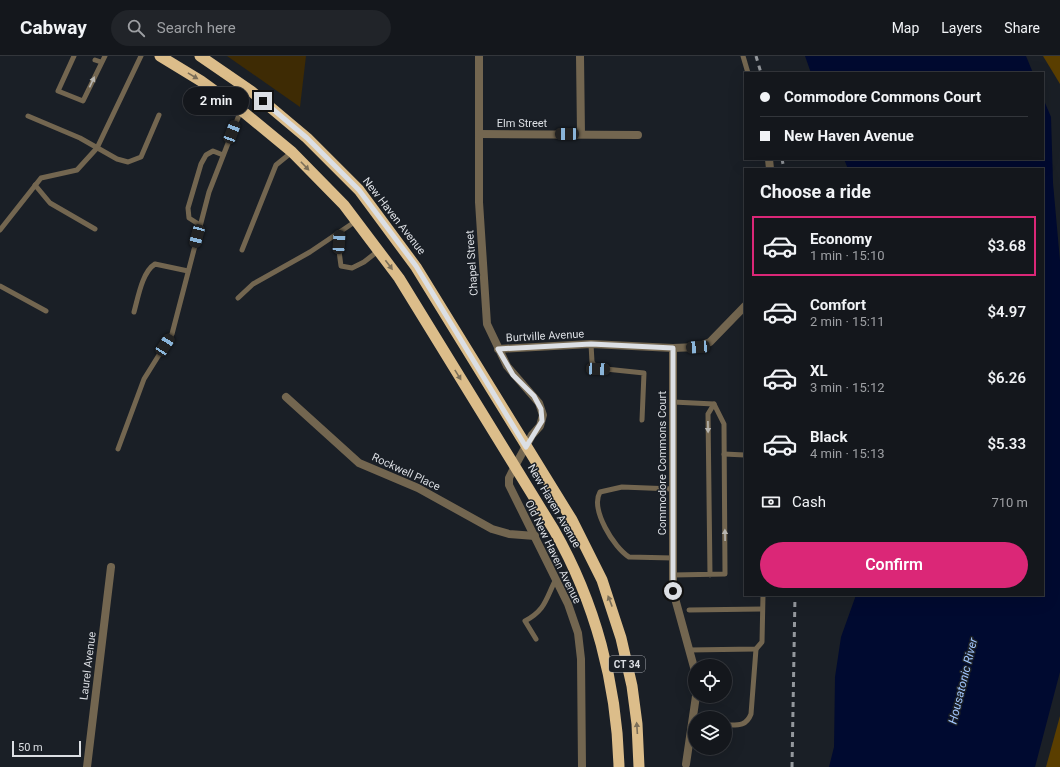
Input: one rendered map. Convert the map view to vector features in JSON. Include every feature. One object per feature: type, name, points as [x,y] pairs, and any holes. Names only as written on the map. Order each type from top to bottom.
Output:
[{"type":"highway","name":"New Haven Avenue","points":[[160,56],[201,81],[241,110],[292,152],[344,205],[399,278],[515,466],[567,554],[593,616],[602,644],[612,697],[619,767]]},
{"type":"highway","name":"New Haven Avenue","points":[[200,56],[252,91],[307,138],[359,190],[416,266],[572,520],[602,580],[612,608],[632,686],[637,724],[639,767]]},
{"type":"street","name":"Chapel Street","points":[[480,56],[478,202],[487,324],[498,349],[513,375],[534,396],[541,409],[542,421],[526,447]]},
{"type":"street","points":[[580,56],[581,134]]},
{"type":"street","name":"Elm Street","points":[[479,134],[638,135]]},
{"type":"street","name":"Burtville Avenue","points":[[498,349],[591,344],[673,348],[704,345],[715,337],[744,307]]},
{"type":"street","name":"Commodore Commons Court","points":[[673,348],[673,591],[692,659]]},
{"type":"street","name":"Rockwell Place","points":[[286,397],[359,463],[418,488],[492,528],[509,534],[535,536]]},
{"type":"street","name":"Old New Haven Avenue","points":[[526,447],[509,478],[508,485],[568,604],[578,633],[581,659],[582,767]]},
{"type":"street","name":"Laurel Avenue","points":[[87,767],[111,567]]},
{"type":"street","points":[[686,766],[688,755]]},
{"type":"lane","points":[[74,56],[58,90],[83,101],[105,56]]},
{"type":"lane","points":[[0,230],[41,178],[77,170],[97,148],[141,56]]},
{"type":"lane","points":[[743,56],[748,72]]},
{"type":"lane","points":[[95,60],[101,62]]},
{"type":"lane","points":[[118,449],[144,378],[172,334],[209,192],[241,110]]},
{"type":"lane","points":[[28,116],[80,138],[117,159],[128,162],[134,161],[141,157],[159,115]]},
{"type":"lane","points":[[200,225],[189,218],[188,208],[201,164],[206,155],[213,151],[223,155]]},
{"type":"lane","points":[[242,250],[276,165],[292,152]]},
{"type":"lane","points":[[35,185],[50,203],[95,229]]},
{"type":"lane","points":[[238,298],[253,284],[287,266],[340,233],[356,221]]},
{"type":"lane","points":[[340,233],[339,251],[341,266],[352,268],[378,251]]},
{"type":"lane","points":[[134,312],[147,274],[153,265],[155,264],[188,271]]},
{"type":"lane","points":[[0,286],[46,311]]},
{"type":"lane","points":[[591,344],[592,362],[596,368],[644,373],[642,420]]},
{"type":"lane","points":[[673,402],[714,404]]},
{"type":"lane","points":[[673,575],[725,574],[724,424],[714,404]]},
{"type":"lane","points":[[710,575],[708,414],[714,404]]},
{"type":"lane","points":[[724,454],[744,455]]},
{"type":"lane","points":[[672,489],[622,487],[600,492],[597,497],[598,509],[612,539],[622,552],[629,557],[673,558]]},
{"type":"lane","points":[[536,639],[525,621],[536,615],[543,608],[556,579]]},
{"type":"lane","points":[[732,725],[742,725],[748,721],[751,714],[756,649],[762,642],[763,596]]},
{"type":"lane","points":[[689,610],[762,609]]},
{"type":"lane","points":[[689,650],[756,649]]},
{"type":"shaded area","points":[[227,56],[306,56],[300,107]]},
{"type":"shaded area","points":[[1043,56],[1060,56],[1060,84]]},
{"type":"shaded area","points":[[1060,716],[1060,767],[1046,767]]},
{"type":"water","points":[[805,56],[1026,56],[1033,72],[811,72]]},
{"type":"water","name":"Housatonic River","points":[[1044,100],[1051,117],[1053,183],[1060,261],[1060,672],[1035,767],[829,767],[834,747],[835,677],[841,637],[856,596],[1044,596],[1044,168],[848,168],[844,160],[1044,160]]},
{"type":"railway","points":[[756,56],[761,72]]},
{"type":"railway","points":[[782,160],[784,168]]},
{"type":"railway","points":[[792,767],[795,596]]},
{"type":"route","points":[[263,101],[307,138],[359,190],[416,266],[526,447],[532,435],[540,426],[543,414],[539,403],[513,375],[498,349],[591,344],[673,348],[673,591]]}]
